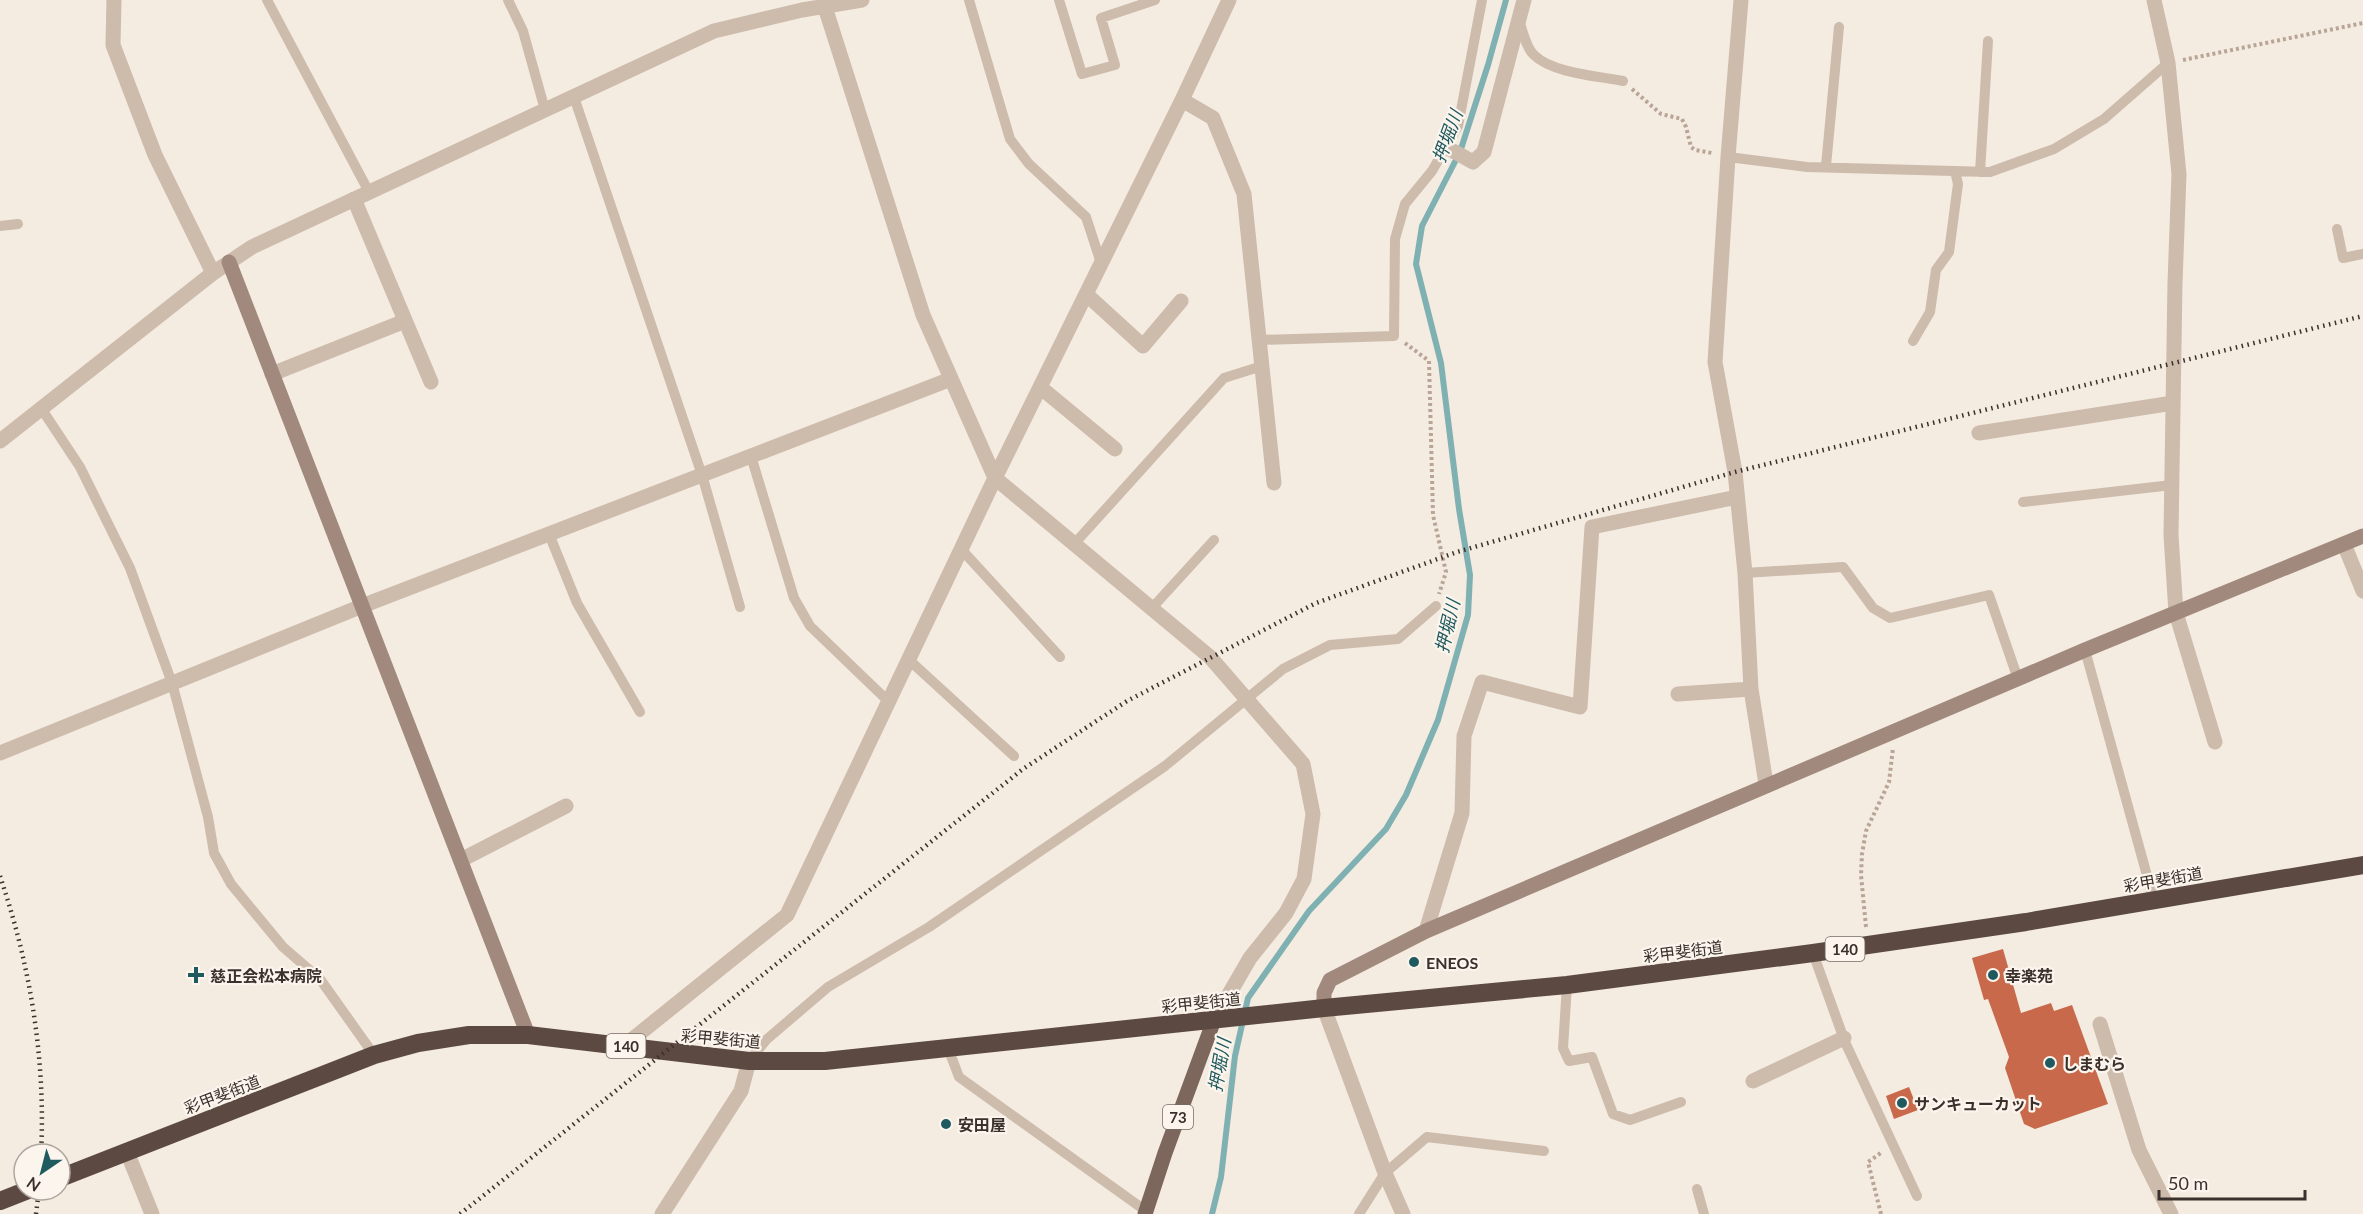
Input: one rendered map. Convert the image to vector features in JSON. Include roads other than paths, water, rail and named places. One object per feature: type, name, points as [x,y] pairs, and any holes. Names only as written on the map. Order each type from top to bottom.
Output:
[{"type":"highway","name":"彩甲斐街道","points":[[72,1173],[374,1055],[418,1043],[469,1035],[528,1035],[749,1061],[825,1061],[1324,1008],[1567,985],[1868,945],[2154,901],[2363,865]]},
{"type":"main road","name":"73","points":[[1146,1212],[1214,1020]]},
{"type":"street","points":[[114,0],[113,45],[155,155],[213,273]]},
{"type":"street","points":[[0,441],[213,273],[252,247],[714,31],[801,5],[825,7],[862,0]]},
{"type":"street","points":[[624,1046],[788,915],[995,478],[1229,0]]},
{"type":"street","points":[[1446,148],[1473,162],[1484,152],[1524,0]]},
{"type":"street","points":[[1741,0],[1715,362],[1737,496],[1745,573],[1751,689],[1766,784]]},
{"type":"street","points":[[2154,0],[2168,63],[2179,174],[2171,535],[2176,613],[2215,742]]},
{"type":"street","points":[[825,7],[923,315],[995,478],[1210,657],[1303,764],[1313,814],[1304,879],[1286,913],[1250,958],[1214,1020]]},
{"type":"street","points":[[1182,100],[1213,118],[1244,194],[1274,483]]},
{"type":"street","points":[[354,200],[431,382]]},
{"type":"street","points":[[229,262],[528,1035]]},
{"type":"street","points":[[1086,294],[1143,346],[1181,301]]},
{"type":"street","points":[[272,374],[405,321]]},
{"type":"street","points":[[0,753],[362,606],[951,379]]},
{"type":"street","points":[[1040,387],[1115,449]]},
{"type":"street","points":[[1979,433],[2174,404]]},
{"type":"street","points":[[1426,931],[1462,813],[1464,736],[1482,682],[1580,707],[1592,527],[1737,496]]},
{"type":"street","points":[[1403,1214],[1385,1173],[1324,1008],[1324,993],[1330,980],[1426,931],[1766,784],[2363,536]]},
{"type":"street","points":[[2344,544],[2363,591]]},
{"type":"street","points":[[1678,694],[1751,689]]},
{"type":"street","points":[[461,860],[566,806]]},
{"type":"street","points":[[2100,1024],[2139,1150],[2171,1214]]},
{"type":"street","points":[[1753,1081],[1844,1038]]},
{"type":"street","points":[[662,1214],[741,1091],[749,1061]]},
{"type":"street","points":[[127,1152],[152,1214]]},
{"type":"lane","points":[[267,0],[369,192]]},
{"type":"lane","points":[[508,0],[523,31],[545,110]]},
{"type":"lane","points":[[969,0],[1010,139],[1029,164],[1086,217],[1101,263]]},
{"type":"lane","points":[[1059,0],[1082,74],[1115,65],[1101,18],[1155,0]]},
{"type":"lane","points":[[1259,340],[1394,336],[1395,239],[1405,204],[1432,171],[1458,126],[1482,0]]},
{"type":"lane","points":[[1519,21],[1532,54],[1543,61],[1554,67],[1623,81]]},
{"type":"lane","points":[[1826,166],[1839,27]]},
{"type":"lane","points":[[1980,172],[1988,41]]},
{"type":"lane","points":[[1728,157],[1807,167],[1990,172],[2054,149],[2104,119],[2168,63]]},
{"type":"lane","points":[[574,97],[702,476],[740,607]]},
{"type":"lane","points":[[1913,341],[1930,312],[1936,270],[1949,252],[1958,184],[1955,171]]},
{"type":"lane","points":[[0,226],[18,224]]},
{"type":"lane","points":[[2337,229],[2343,258],[2363,254]]},
{"type":"lane","points":[[1075,543],[1224,378],[1262,366]]},
{"type":"lane","points":[[41,408],[80,467],[130,568],[172,683],[208,817],[214,853],[231,884],[283,946],[320,979],[374,1055]]},
{"type":"lane","points":[[751,456],[794,598],[810,626],[888,701]]},
{"type":"lane","points":[[2023,502],[2172,485]]},
{"type":"lane","points":[[549,534],[577,603],[640,712]]},
{"type":"lane","points":[[1152,608],[1215,540]]},
{"type":"lane","points":[[961,549],[1060,657]]},
{"type":"lane","points":[[1745,573],[1843,567],[1873,608],[1890,618],[1989,595],[2018,679]]},
{"type":"lane","points":[[749,1061],[766,1040],[828,987],[939,920],[1165,766],[1283,669],[1330,645],[1398,639],[1436,606]]},
{"type":"lane","points":[[2085,650],[2154,901]]},
{"type":"lane","points":[[908,659],[1014,756]]},
{"type":"lane","points":[[1813,953],[1844,1038],[1917,1196]]},
{"type":"lane","points":[[1567,985],[1563,1048],[1569,1061],[1592,1058],[1612,1114],[1630,1120],[1681,1102]]},
{"type":"lane","points":[[948,1048],[959,1077],[1146,1212]]},
{"type":"lane","points":[[1359,1214],[1385,1173],[1427,1137],[1544,1151]]},
{"type":"lane","points":[[1697,1189],[1704,1214]]},
{"type":"waterway","name":"押堀川","points":[[1212,1214],[1221,1177],[1235,1056],[1248,998],[1309,911],[1386,829],[1406,795],[1438,720],[1468,615],[1470,575],[1459,509],[1441,363],[1416,264],[1422,226],[1460,152],[1506,0]]},
{"type":"railway","points":[[460,1214],[1023,769],[1127,701],[1316,603],[1457,552],[1735,472],[2363,316]]},
{"type":"railway","points":[[0,876],[20,944],[34,1013],[41,1083],[41,1142]]},
{"type":"railway","points":[[36,1214],[38,1202]]},
{"type":"place","name":"ENEOS","points":[[1414,962]]},
{"type":"place","name":"慈正会松本病院","points":[[196,975]]},
{"type":"place","name":"幸楽苑","points":[[1993,975]]},
{"type":"place","name":"しまむら","points":[[2050,1063]]},
{"type":"place","name":"サンキューカット","points":[[1902,1103]]},
{"type":"place","name":"安田屋","points":[[946,1124]]}]
